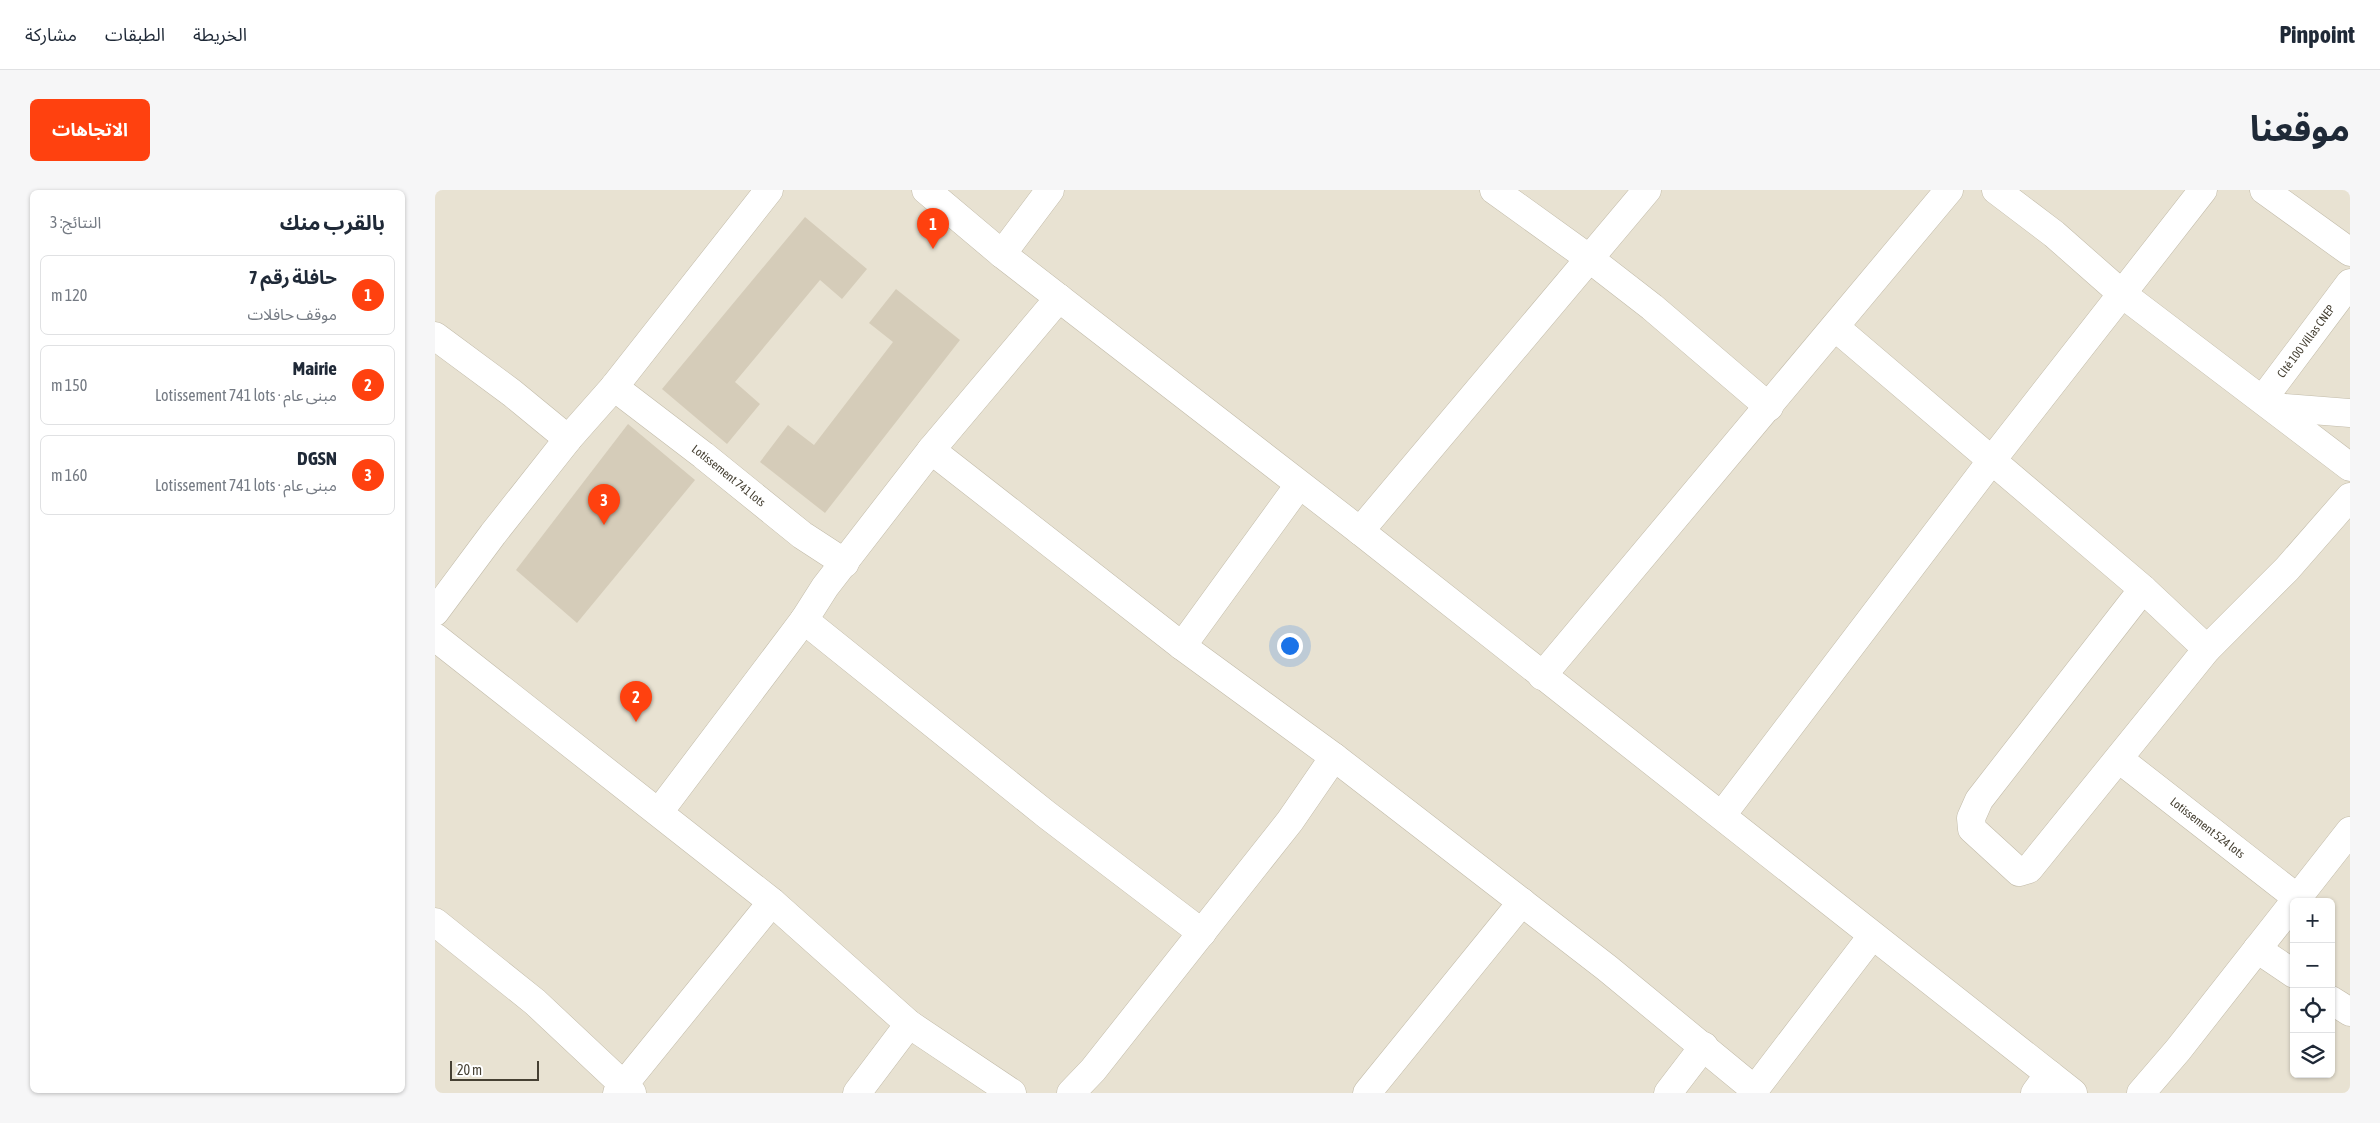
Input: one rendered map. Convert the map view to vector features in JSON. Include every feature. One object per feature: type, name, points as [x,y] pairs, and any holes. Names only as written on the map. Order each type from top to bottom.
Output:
[{"type":"street","points":[[435,612],[493,534],[569,439],[614,387],[769,190]]},
{"type":"street","points":[[926,190],[1002,254],[1360,531],[1542,676],[1722,815],[1872,936],[2042,1084],[2073,1093]]},
{"type":"street","points":[[1002,254],[1050,190]]},
{"type":"street","points":[[1494,190],[1591,259],[1652,307],[1769,407]]},
{"type":"street","points":[[1360,531],[1591,259],[1647,190]]},
{"type":"street","points":[[1542,676],[1949,190]]},
{"type":"street","points":[[1722,815],[1992,460],[2203,190]]},
{"type":"street","points":[[2264,190],[2350,252]]},
{"type":"street","points":[[2001,191],[2054,234],[2121,293],[2350,467]]},
{"type":"street","name":"CIté 100 Villas CNEP","points":[[2268,403],[2350,283]]},
{"type":"street","points":[[659,812],[804,620],[825,587],[931,450],[1059,298]]},
{"type":"street","points":[[1835,328],[2143,589],[2207,649]]},
{"type":"street","points":[[435,336],[512,393],[569,439]]},
{"type":"street","name":"Lotissement 741 lots","points":[[614,387],[703,454],[802,535],[845,563]]},
{"type":"street","points":[[2268,403],[2350,413]]},
{"type":"street","points":[[931,450],[1182,646],[1334,757],[1522,902],[1704,1046],[1753,1091],[1872,936]]},
{"type":"street","points":[[1182,646],[1299,485]]},
{"type":"street","points":[[2143,589],[1979,800],[1971,818],[1972,829],[2019,872],[2029,869],[2207,649],[2287,569],[2350,497]]},
{"type":"street","points":[[804,620],[1047,815],[1202,933]]},
{"type":"street","points":[[435,637],[772,902],[909,1024],[1013,1093]]},
{"type":"street","points":[[1071,1093],[1093,1070],[1291,821],[1334,757]]},
{"type":"street","name":"Lotissement 524 lots","points":[[2119,759],[2296,897]]},
{"type":"street","points":[[2141,1093],[2350,831]]},
{"type":"street","points":[[435,922],[535,1002],[624,1091],[772,902]]},
{"type":"street","points":[[1367,1093],[1522,902]]},
{"type":"street","points":[[2257,949],[2290,971]]},
{"type":"street","points":[[2335,1003],[2350,1012]]},
{"type":"street","points":[[857,1093],[909,1024]]},
{"type":"street","points":[[1668,1093],[1704,1046]]},
{"type":"shaded area","points":[[435,190],[2350,190],[2350,1093],[435,1093]]},
{"type":"building","points":[[805,217],[867,269],[842,299],[820,280],[735,382],[760,404],[727,444],[662,389]]},
{"type":"building","points":[[896,289],[960,340],[825,513],[760,462],[788,425],[814,445],[893,342],[869,323]]},
{"type":"building","points":[[628,424],[695,480],[577,623],[516,570]]},
{"type":"place","name":"حافلة رقم 7","points":[[933,249]]},
{"type":"place","name":"DGSN","points":[[604,525]]},
{"type":"place","name":"Mairie","points":[[636,722]]}]
